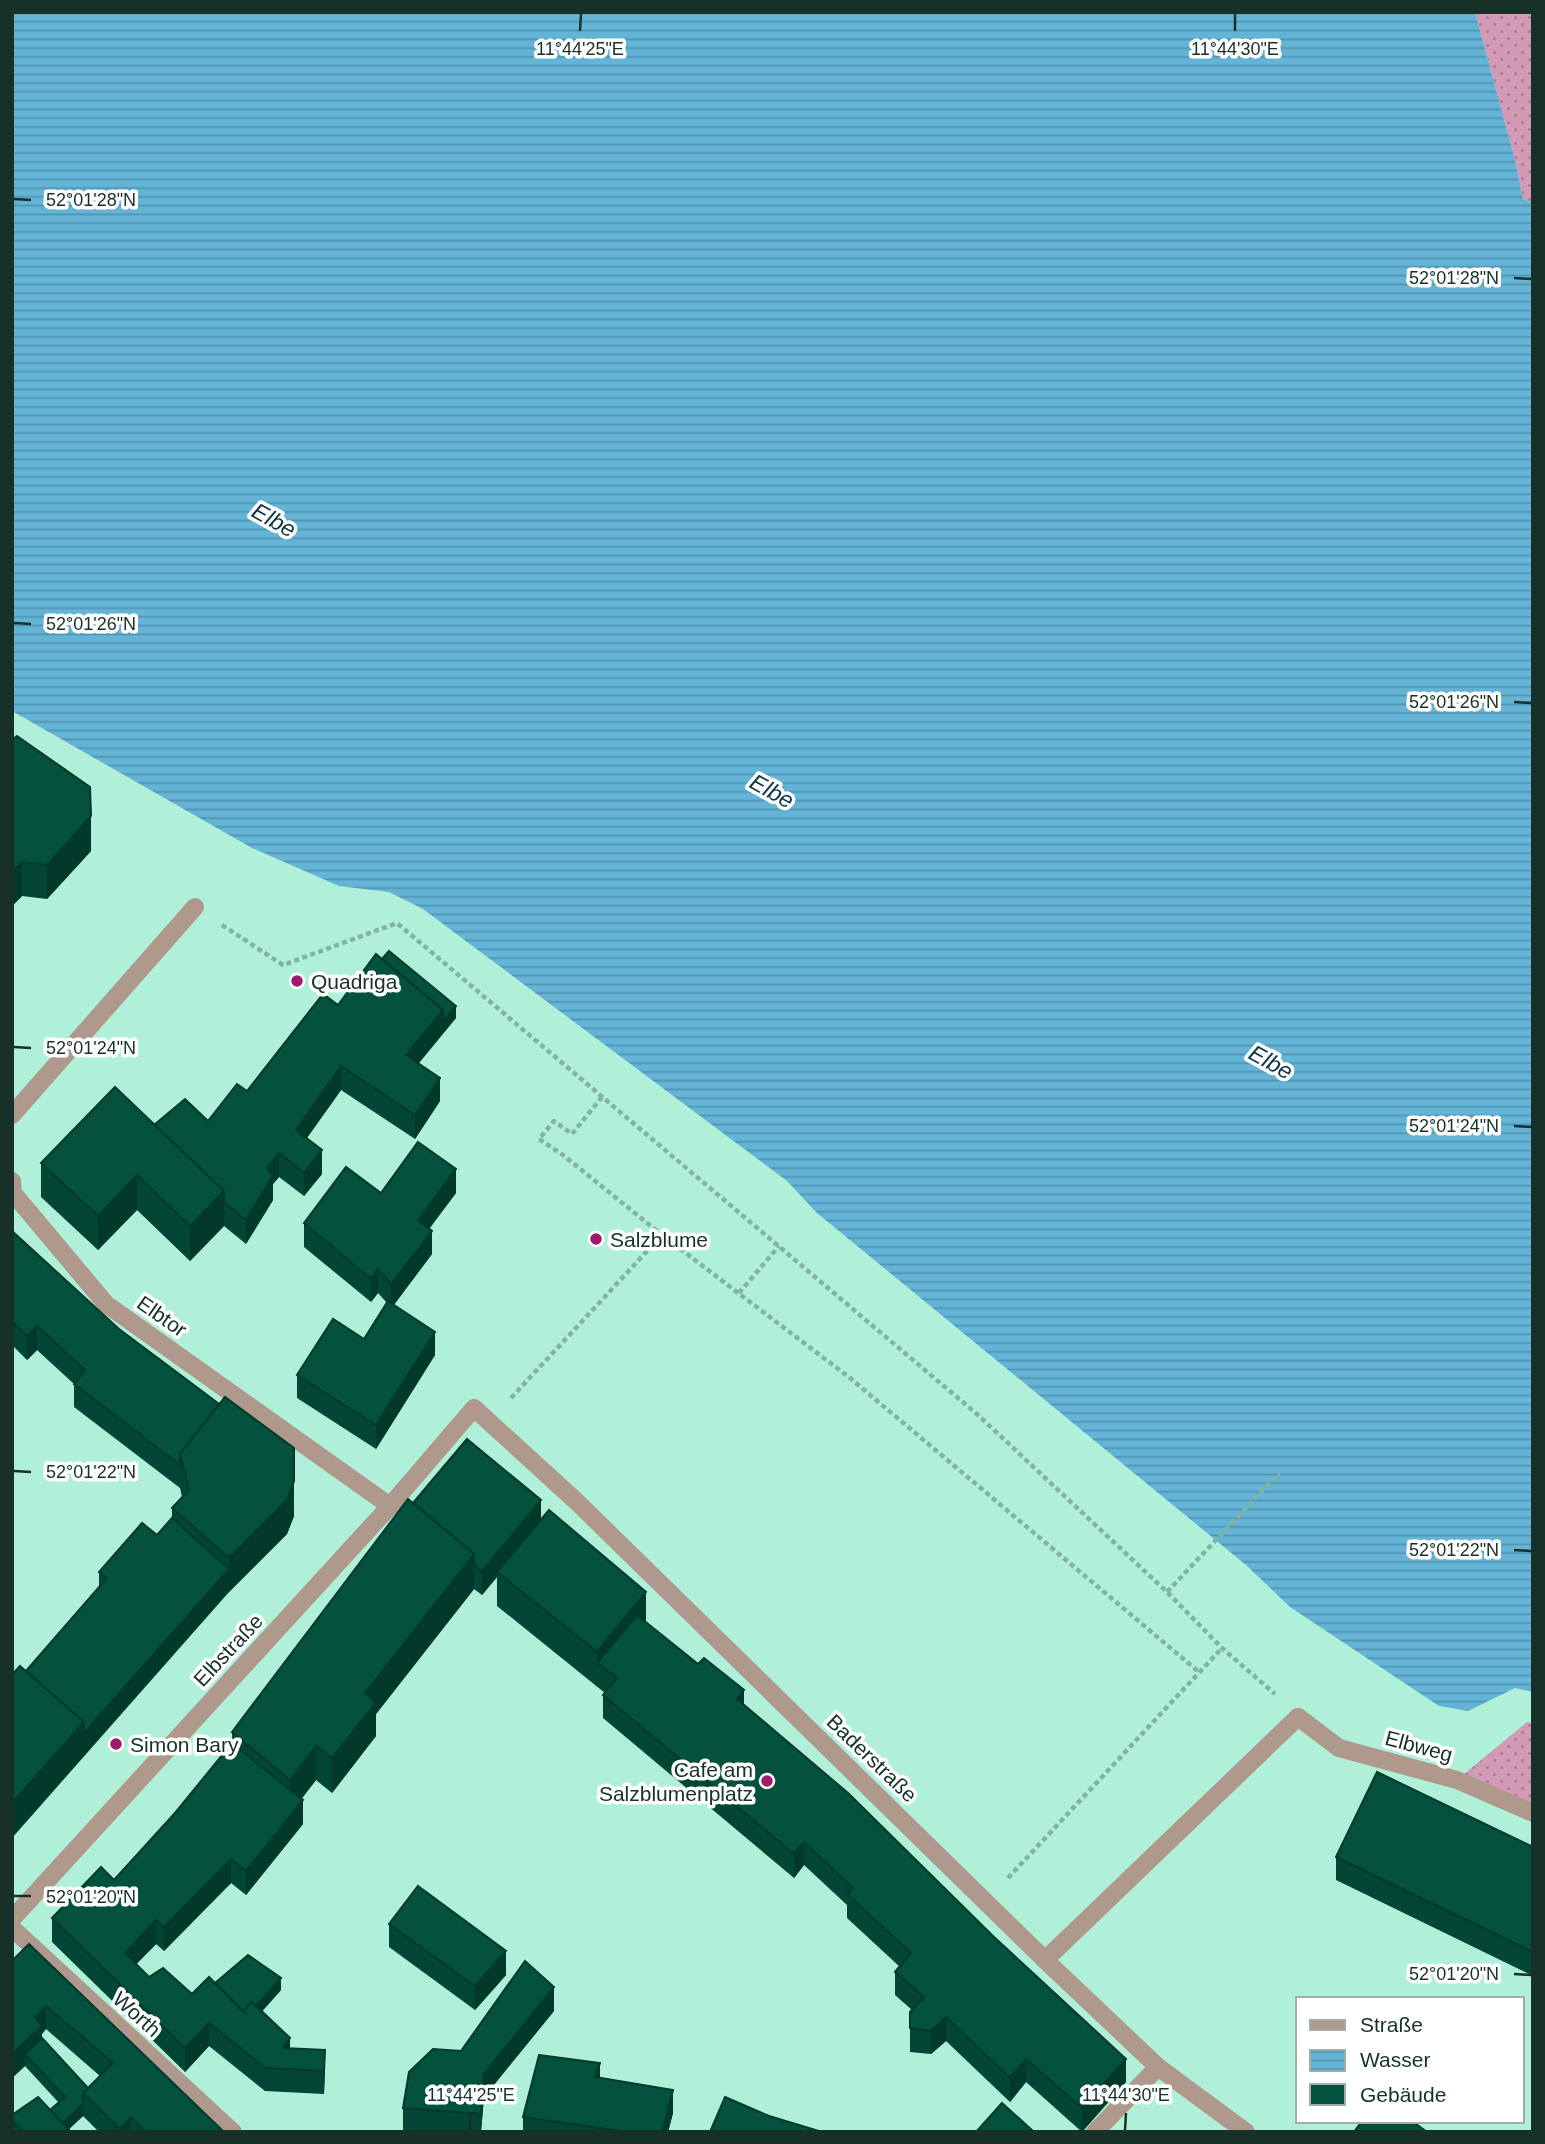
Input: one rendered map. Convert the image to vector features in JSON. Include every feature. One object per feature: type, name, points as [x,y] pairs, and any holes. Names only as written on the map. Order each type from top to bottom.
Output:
[{"type":"street","points":[[12,1115],[195,907]]},
{"type":"street","name":"Elbtor","points":[[12,1181],[13,1193],[106,1304],[390,1506]]},
{"type":"street","name":"Baderstraße","points":[[474,1408],[587,1512],[1158,2067],[1246,2132]]},
{"type":"street","name":"Elbstraße","points":[[12,1919],[390,1506],[474,1408]]},
{"type":"street","points":[[1045,1960],[1298,1717]]},
{"type":"street","name":"Elbweg","points":[[1298,1717],[1339,1748],[1457,1780],[1533,1813]]},
{"type":"street","name":"Worth","points":[[12,1928],[233,2132]]},
{"type":"street","points":[[1095,2132],[1158,2067]]},
{"type":"path","points":[[195,907],[283,965],[397,923],[978,1415],[1298,1717]]},
{"type":"path","points":[[601,1097],[572,1134],[554,1121],[539,1139],[850,1378],[1199,1672]]},
{"type":"path","points":[[489,1422],[662,1235]]},
{"type":"path","points":[[739,1293],[779,1246]]},
{"type":"path","points":[[1167,1592],[1279,1473]]},
{"type":"path","points":[[986,1902],[1222,1648]]},
{"type":"shaded area","points":[[1475,12],[1533,12],[1533,203],[1523,199]]},
{"type":"shaded area","points":[[1527,1722],[1533,1723],[1533,1813],[1457,1780]]},
{"type":"water","name":"Elbe","points":[[12,12],[1475,12],[1523,199],[1533,203],[1533,1692],[1515,1688],[1468,1711],[1439,1706],[1290,1607],[1246,1565],[817,1213],[787,1181],[423,909],[389,892],[339,886],[252,848],[12,711]]},
{"type":"building","points":[[17,736],[90,787],[91,816],[47,865],[22,862],[12,872],[12,740]]},
{"type":"building","points":[[389,951],[456,1006],[443,1021],[443,1010],[382,959]]},
{"type":"building","points":[[376,954],[443,1010],[406,1055],[440,1078],[415,1115],[341,1066],[296,1130],[322,1150],[304,1173],[279,1153],[267,1168],[273,1176],[246,1220],[224,1202],[224,1191],[154,1125],[185,1099],[208,1121],[237,1084],[247,1091],[323,994],[338,1005]]},
{"type":"building","points":[[115,1087],[224,1191],[190,1226],[137,1175],[98,1216],[41,1163]]},
{"type":"building","points":[[418,1142],[456,1169],[418,1220],[432,1231],[391,1284],[378,1269],[371,1279],[304,1223],[346,1167],[381,1193]]},
{"type":"building","points":[[12,1231],[119,1329],[219,1404],[180,1454],[180,1465],[74,1384],[85,1370],[37,1326],[27,1336],[12,1321]]},
{"type":"building","points":[[388,1301],[435,1332],[376,1425],[297,1375],[333,1319],[364,1339]]},
{"type":"building","points":[[225,1397],[294,1448],[294,1481],[287,1500],[229,1558],[172,1508],[189,1490],[180,1454]]},
{"type":"building","points":[[467,1439],[541,1500],[482,1571],[474,1565],[474,1554],[413,1503]]},
{"type":"building","points":[[408,1499],[474,1554],[365,1693],[376,1702],[332,1758],[316,1746],[290,1780],[232,1732]]},
{"type":"building","points":[[549,1510],[646,1592],[597,1652],[497,1572]]},
{"type":"building","points":[[172,1518],[229,1569],[84,1733],[84,1722],[26,1671],[107,1578],[99,1572],[142,1523],[157,1535]]},
{"type":"building","points":[[637,1615],[698,1664],[704,1658],[744,1690],[737,1699],[848,1793],[994,1937],[1126,2059],[1082,2108],[1026,2059],[1010,2078],[946,2017],[931,2031],[910,2028],[910,2012],[924,1997],[895,1972],[911,1953],[847,1894],[853,1888],[804,1842],[794,1854],[603,1695],[617,1678],[597,1663]]},
{"type":"building","points":[[20,1666],[84,1722],[12,1803],[12,1675]]},
{"type":"building","points":[[232,1743],[303,1800],[246,1871],[231,1859],[164,1927],[156,1920],[125,1953],[149,1977],[163,1968],[192,1994],[209,1977],[244,2012],[251,2001],[290,2038],[283,2048],[325,2050],[324,2071],[265,2068],[209,2023],[185,2048],[52,1918],[101,1867],[114,1880],[175,1813]]},
{"type":"building","points":[[1377,1772],[1533,1847],[1533,1952],[1336,1857]]},
{"type":"building","points":[[418,1886],[506,1951],[475,1986],[389,1924]]},
{"type":"building","points":[[29,1944],[224,2132],[146,2132],[131,2117],[120,2129],[83,2093],[113,2063],[46,2006],[35,2017],[42,2026],[12,2054],[12,1961]]},
{"type":"building","points":[[248,1955],[281,1978],[256,2006],[251,2001],[244,2012],[215,1983]]},
{"type":"building","points":[[525,1961],[554,1987],[484,2074],[481,2114],[403,2108],[409,2072],[433,2049],[461,2051]]},
{"type":"building","points":[[42,2038],[88,2088],[83,2093],[83,2104],[63,2123],[50,2110],[65,2097],[25,2054]]},
{"type":"building","points":[[539,2055],[600,2063],[595,2077],[673,2090],[662,2132],[627,2132],[523,2117]]},
{"type":"building","points":[[38,2097],[71,2132],[24,2132],[12,2121],[12,2115]]},
{"type":"building","points":[[725,2097],[769,2116],[822,2132],[710,2132]]},
{"type":"building","points":[[1002,2103],[1034,2132],[976,2132]]},
{"type":"building","points":[[1361,2123],[1415,2123],[1427,2132],[1354,2132]]},
{"type":"place","name":"Quadriga","points":[[297,981]]},
{"type":"place","name":"Salzblume","points":[[596,1239]]},
{"type":"place","name":"Simon Bary","points":[[116,1744]]},
{"type":"place","name":"Cafe am Salzblumenplatz","points":[[767,1781]]}]
